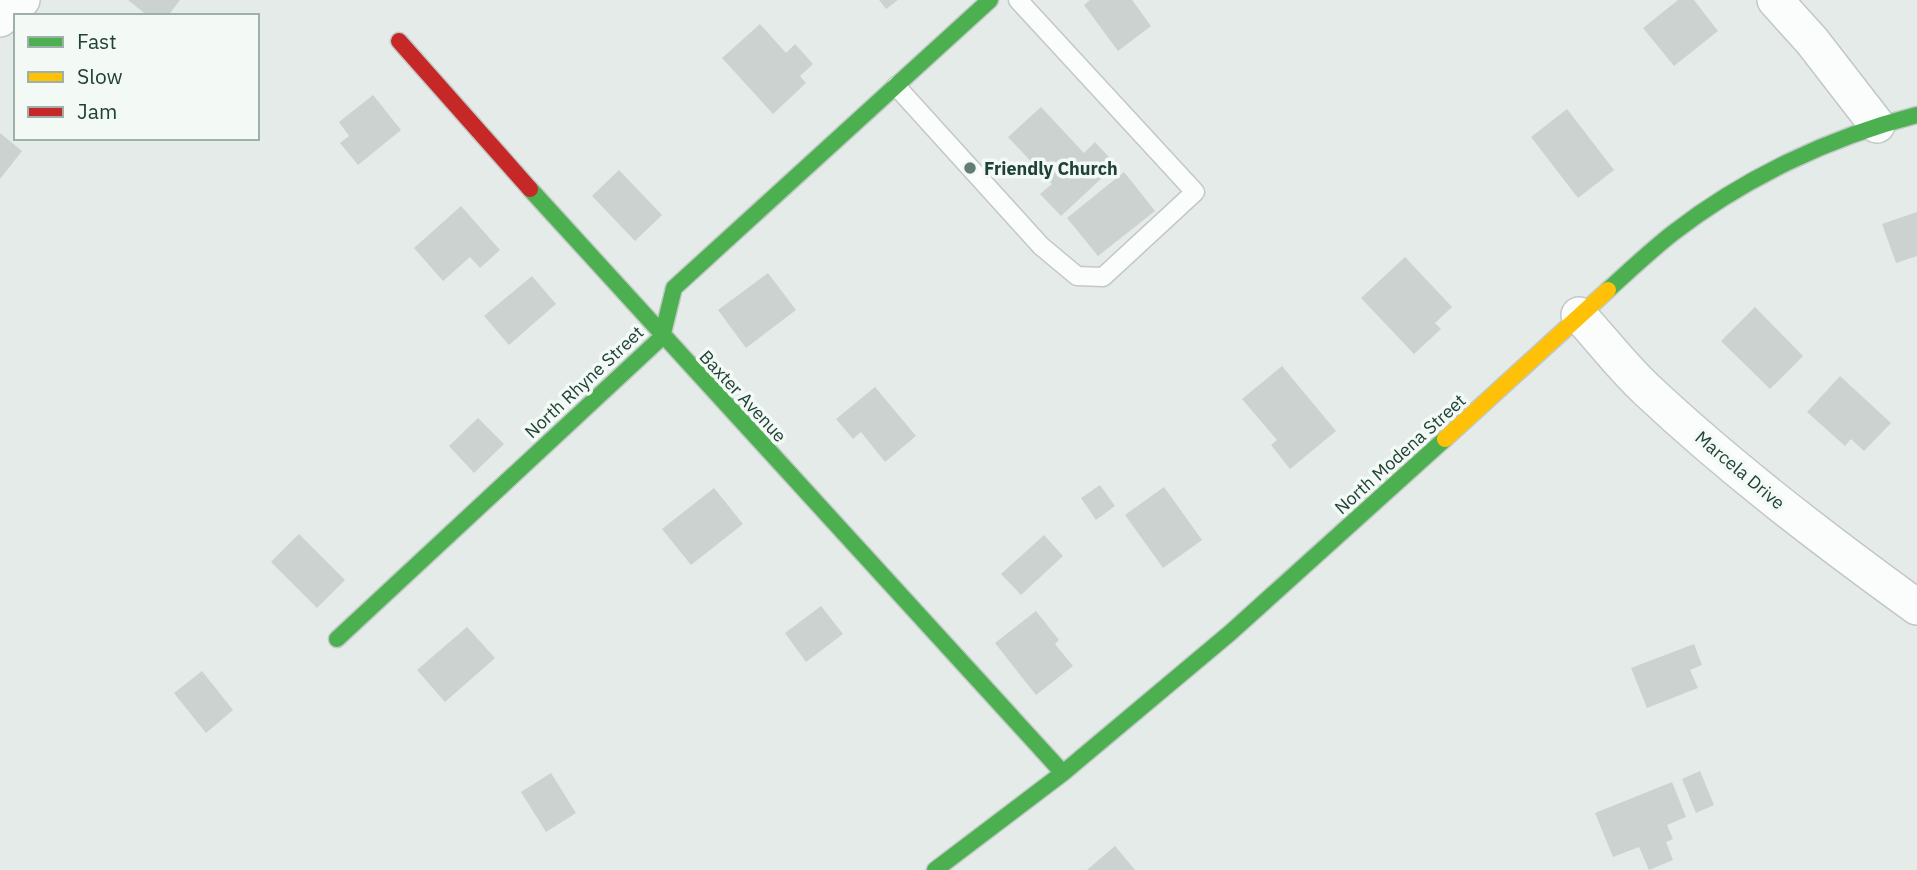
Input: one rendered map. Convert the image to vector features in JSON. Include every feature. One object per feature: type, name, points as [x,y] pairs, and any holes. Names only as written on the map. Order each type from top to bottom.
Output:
[{"type":"street","points":[[0,19],[22,0]]},
{"type":"street","name":"North Rhyne Street","points":[[337,639],[662,337],[674,288],[990,0]]},
{"type":"street","points":[[1775,0],[1812,41],[1877,125]]},
{"type":"street","name":"Baxter Avenue","points":[[399,41],[662,337],[1063,774]]},
{"type":"street","name":"North Modena Street","points":[[934,870],[1063,774],[1230,633],[1674,233],[1742,187],[1812,150],[1877,125],[1917,115]]},
{"type":"street","name":"Marcela Drive","points":[[1580,315],[1646,389],[1755,484],[1917,607]]},
{"type":"lane","points":[[896,86],[1041,246],[1077,276],[1103,277],[1195,192],[1018,0]]},
{"type":"building","points":[[128,0],[180,0],[170,14],[146,14]]},
{"type":"building","points":[[879,0],[898,0],[886,9]]},
{"type":"building","points":[[1090,0],[1132,0],[1151,26],[1118,51],[1084,5]]},
{"type":"building","points":[[1678,0],[1694,0],[1718,31],[1674,66],[1643,28]]},
{"type":"building","points":[[760,24],[786,53],[795,44],[813,64],[800,76],[806,83],[773,114],[722,58]]},
{"type":"building","points":[[373,95],[401,130],[358,165],[340,143],[349,136],[339,122]]},
{"type":"building","points":[[1041,107],[1084,153],[1095,142],[1116,165],[1061,216],[1040,194],[1052,184],[1008,137]]},
{"type":"building","points":[[1567,109],[1614,170],[1578,198],[1531,137]]},
{"type":"building","points":[[0,133],[22,151],[0,179]]},
{"type":"building","points":[[619,170],[662,215],[635,241],[592,196]]},
{"type":"building","points":[[1124,172],[1155,211],[1098,256],[1067,218]]},
{"type":"building","points":[[461,206],[500,250],[480,268],[470,257],[443,281],[414,248]]},
{"type":"building","points":[[1917,212],[1917,256],[1896,263],[1882,224]]},
{"type":"building","points":[[1405,257],[1452,307],[1435,323],[1441,329],[1414,354],[1361,298]]},
{"type":"building","points":[[768,273],[796,310],[746,348],[718,310]]},
{"type":"building","points":[[532,276],[556,304],[509,345],[484,316]]},
{"type":"building","points":[[1755,307],[1803,356],[1770,389],[1721,341]]},
{"type":"building","points":[[1282,366],[1336,431],[1290,469],[1271,445],[1277,440],[1242,399]]},
{"type":"building","points":[[1840,376],[1891,423],[1864,451],[1851,439],[1845,446],[1807,412]]},
{"type":"building","points":[[875,387],[916,436],[885,462],[861,432],[853,439],[836,419]]},
{"type":"building","points":[[478,418],[504,444],[474,473],[449,446]]},
{"type":"building","points":[[1100,485],[1115,506],[1096,520],[1081,498]]},
{"type":"building","points":[[1164,487],[1202,540],[1163,568],[1125,515]]},
{"type":"building","points":[[714,488],[743,524],[691,565],[662,529]]},
{"type":"building","points":[[299,534],[345,580],[317,608],[271,562]]},
{"type":"building","points":[[1044,535],[1063,556],[1021,595],[1001,574]]},
{"type":"building","points":[[821,606],[843,634],[806,662],[785,633]]},
{"type":"building","points":[[1036,611],[1059,640],[1055,644],[1073,666],[1036,695],[995,643]]},
{"type":"building","points":[[467,627],[495,658],[445,702],[417,670]]},
{"type":"building","points":[[1694,644],[1702,665],[1690,670],[1698,688],[1647,708],[1631,668]]},
{"type":"building","points":[[202,671],[233,710],[206,733],[174,693]]},
{"type":"building","points":[[1700,771],[1714,805],[1696,813],[1682,779]]},
{"type":"building","points":[[551,773],[576,813],[546,832],[521,792]]},
{"type":"building","points":[[1672,782],[1686,817],[1667,825],[1673,839],[1666,842],[1673,860],[1649,870],[1639,847],[1613,857],[1595,813]]},
{"type":"building","points":[[1115,846],[1135,870],[1087,870]]},
{"type":"traffic: fast","points":[[337,639],[662,337],[674,288],[990,0]]},
{"type":"traffic: fast","points":[[1608,290],[1673,233],[1758,177],[1852,135],[1917,115]]},
{"type":"traffic: fast","points":[[530,189],[1063,773]]},
{"type":"traffic: fast","points":[[935,870],[1063,773],[1230,633],[1445,439]]},
{"type":"traffic: slow","points":[[1445,439],[1608,290]]},
{"type":"traffic: jam","points":[[399,41],[530,189]]},
{"type":"place","name":"Friendly Church","points":[[970,168]]}]
